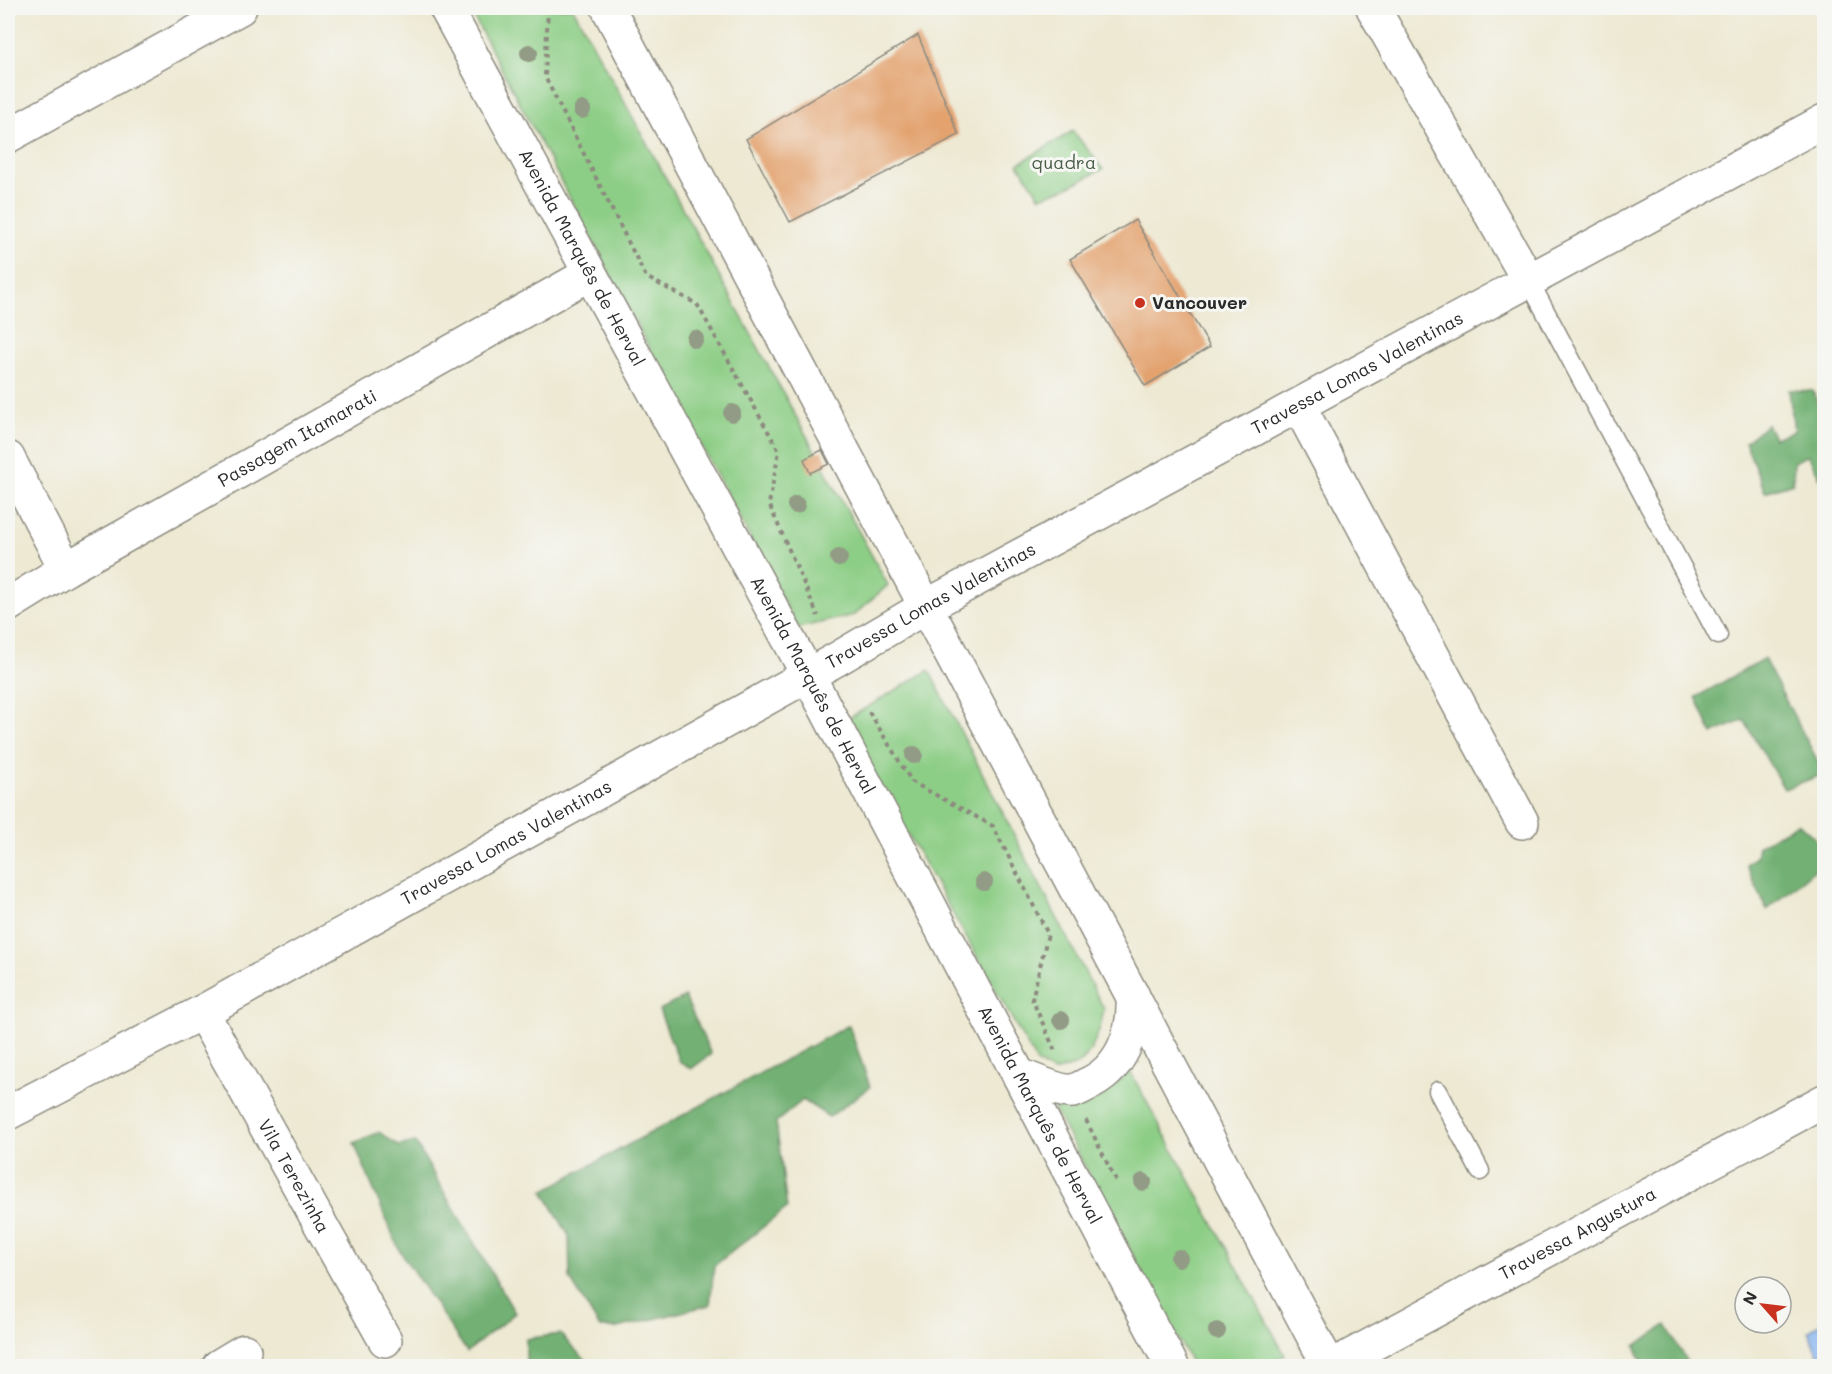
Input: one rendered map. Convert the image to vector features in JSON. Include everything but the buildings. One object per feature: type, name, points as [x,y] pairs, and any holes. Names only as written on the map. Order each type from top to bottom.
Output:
[{"type":"street","points":[[8,136],[240,8]]},
{"type":"street","name":"Avenida Marquês de Herval","points":[[446,8],[808,675],[1173,1366]]},
{"type":"street","points":[[608,8],[1330,1366]]},
{"type":"street","points":[[1373,8],[1529,281]]},
{"type":"street","name":"Travessa Lomas Valentinas","points":[[8,1113],[202,1012],[837,659],[927,606],[1824,121]]},
{"type":"street","name":"Passagem Itamarati","points":[[8,605],[66,569],[589,274]]},
{"type":"street","points":[[1299,406],[1522,822]]},
{"type":"street","points":[[8,458],[66,569]]},
{"type":"street","points":[[1019,1075],[1048,1086],[1072,1091],[1094,1082],[1114,1065],[1125,1048],[1132,1029],[1133,996]]},
{"type":"street","name":"Vila Terezinha","points":[[202,1012],[385,1340]]},
{"type":"street","name":"Travessa Angustura","points":[[1330,1366],[1824,1101]]},
{"type":"lane","points":[[1529,281],[1718,635]]},
{"type":"lane","points":[[1438,1091],[1480,1171]]},
{"type":"path","points":[[548,8],[545,77],[646,277],[697,304],[779,451],[769,504],[837,659]]},
{"type":"path","points":[[866,706],[912,782],[993,826],[1048,934],[1032,999],[1072,1091],[1119,1186]]},
{"type":"green space","points":[[469,8],[573,8],[888,585],[854,615],[798,628]]},
{"type":"green space","name":"quadra","points":[[1073,131],[1103,169],[1066,188],[1040,197],[1018,164]]},
{"type":"green space","points":[[1789,390],[1813,391],[1824,417],[1824,486],[1808,455],[1794,462],[1793,483],[1765,492],[1745,442],[1767,424],[1774,438],[1794,431]]},
{"type":"green space","points":[[1764,659],[1824,773],[1784,789],[1744,720],[1712,734],[1696,697]]},
{"type":"green space","points":[[929,670],[1104,1009],[1092,1048],[1082,1061],[1073,1066],[1053,1072],[1037,1063],[844,721]]},
{"type":"green space","points":[[1798,823],[1817,840],[1824,862],[1767,910],[1746,864],[1756,857],[1758,846]]},
{"type":"green space","points":[[685,997],[711,1054],[691,1069],[679,1061],[659,1010]]},
{"type":"green space","points":[[849,1025],[870,1087],[829,1117],[803,1100],[776,1122],[787,1208],[714,1266],[710,1305],[618,1328],[600,1328],[570,1279],[569,1236],[543,1191]]},
{"type":"green space","points":[[1130,1071],[1285,1355],[1264,1366],[1193,1366],[1054,1109],[1086,1103],[1103,1096]]},
{"type":"green space","points":[[379,1132],[399,1146],[415,1142],[515,1313],[467,1352],[399,1250],[354,1143]]},
{"type":"green space","points":[[1666,1325],[1689,1366],[1644,1366],[1635,1346]]},
{"type":"green space","points":[[560,1334],[590,1366],[526,1366],[526,1339]]},
{"type":"water","points":[[1824,1321],[1824,1366],[1823,1366],[1808,1332]]},
{"type":"place","name":"Vancouver","points":[[1140,303]]}]
